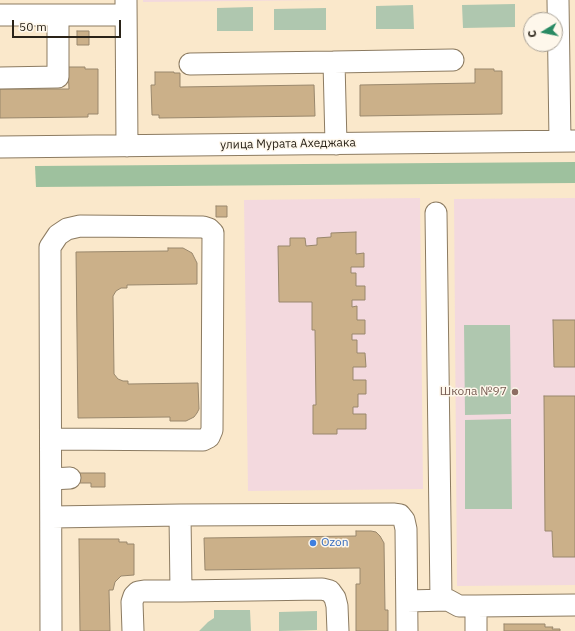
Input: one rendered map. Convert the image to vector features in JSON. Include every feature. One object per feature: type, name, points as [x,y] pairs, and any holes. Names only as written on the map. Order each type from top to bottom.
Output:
[{"type":"street","points":[[558,0],[567,141]]},
{"type":"street","points":[[0,15],[58,15],[126,7],[127,146]]},
{"type":"street","points":[[0,78],[58,77],[58,15]]},
{"type":"street","points":[[190,64],[453,60]]},
{"type":"street","points":[[334,62],[336,144]]},
{"type":"street","name":"улица Мурата Ахеджака","points":[[0,147],[567,141]]},
{"type":"street","points":[[436,213],[441,600]]},
{"type":"street","points":[[51,439],[203,440],[209,437],[212,430],[213,233],[209,229],[203,227],[80,226],[66,229],[58,235],[50,247],[51,439],[60,479],[52,517],[51,631]]},
{"type":"street","points":[[52,517],[393,514],[400,516],[404,520],[406,529],[407,631]]},
{"type":"street","points":[[180,515],[181,591]]},
{"type":"street","points":[[133,631],[132,602],[134,596],[138,592],[322,589],[330,591],[335,598],[337,606],[338,631]]},
{"type":"street","points":[[407,600],[448,600],[458,606],[575,605]]},
{"type":"street","points":[[476,606],[476,631]]},
{"type":"shaded area","points":[[143,0],[330,0],[143,2]]},
{"type":"shaded area","points":[[420,198],[423,489],[248,491],[244,200]]},
{"type":"shaded area","name":"Школа №97","points":[[575,198],[575,585],[457,586],[454,199]]},
{"type":"green space","points":[[515,4],[515,27],[463,28],[462,5]]},
{"type":"green space","points":[[413,5],[414,29],[376,29],[376,6]]},
{"type":"green space","points":[[253,7],[253,31],[217,31],[217,8]]},
{"type":"green space","points":[[326,8],[326,30],[274,30],[274,9]]},
{"type":"green space","points":[[575,162],[575,183],[36,187],[35,166]]},
{"type":"green space","points":[[464,325],[510,325],[511,414],[465,415]]},
{"type":"green space","points":[[511,419],[512,509],[465,509],[465,420]]},
{"type":"green space","points":[[214,610],[250,610],[251,631],[199,631],[214,618]]},
{"type":"green space","points":[[317,611],[317,630],[279,631],[279,612]]},
{"type":"building","points":[[77,31],[89,31],[89,45],[77,45]]},
{"type":"building","points":[[68,67],[98,69],[98,114],[88,114],[88,117],[0,118],[0,89],[69,89]]},
{"type":"building","points":[[475,69],[494,69],[494,71],[502,71],[502,114],[360,116],[360,85],[475,83]]},
{"type":"building","points":[[155,72],[180,73],[180,87],[314,85],[315,116],[159,118],[159,115],[152,115],[151,85],[155,85]]},
{"type":"building","points":[[216,206],[227,206],[227,217],[216,217]]},
{"type":"building","points":[[356,232],[356,254],[364,253],[364,267],[351,267],[351,273],[356,273],[356,286],[365,286],[365,300],[352,300],[352,307],[357,306],[357,320],[365,320],[365,334],[352,334],[352,340],[357,340],[357,353],[365,353],[366,367],[353,367],[353,380],[366,380],[366,394],[358,394],[358,407],[353,407],[353,414],[366,414],[366,429],[337,429],[337,434],[313,434],[313,405],[316,405],[315,330],[312,330],[312,302],[279,302],[278,246],[290,246],[290,238],[305,238],[306,246],[317,245],[317,238],[331,237],[331,233]]},
{"type":"building","points":[[168,248],[183,248],[192,253],[197,263],[197,284],[127,285],[127,288],[121,288],[116,291],[113,296],[114,374],[118,379],[128,381],[128,384],[198,383],[199,409],[197,413],[194,417],[186,421],[170,421],[170,417],[78,418],[76,252],[168,251]]},
{"type":"building","points":[[553,320],[575,320],[575,367],[554,367]]},
{"type":"building","points":[[544,396],[575,396],[575,557],[553,557],[552,531],[545,531]]},
{"type":"building","points":[[70,473],[105,473],[105,487],[91,487],[91,483],[70,483]]},
{"type":"building","points":[[356,531],[376,532],[384,543],[385,610],[388,610],[388,631],[356,631],[356,584],[360,584],[360,568],[205,570],[204,538],[356,536]]},
{"type":"building","points":[[79,539],[119,539],[119,542],[134,544],[134,575],[121,576],[115,582],[113,590],[109,590],[110,631],[80,631]]},
{"type":"building","points":[[504,624],[545,624],[545,627],[553,627],[552,629],[560,629],[560,631],[504,631]]},
{"type":"place","name":"Школа №97","points":[[515,392]]},
{"type":"place","name":"Ozon","points":[[313,543]]}]
